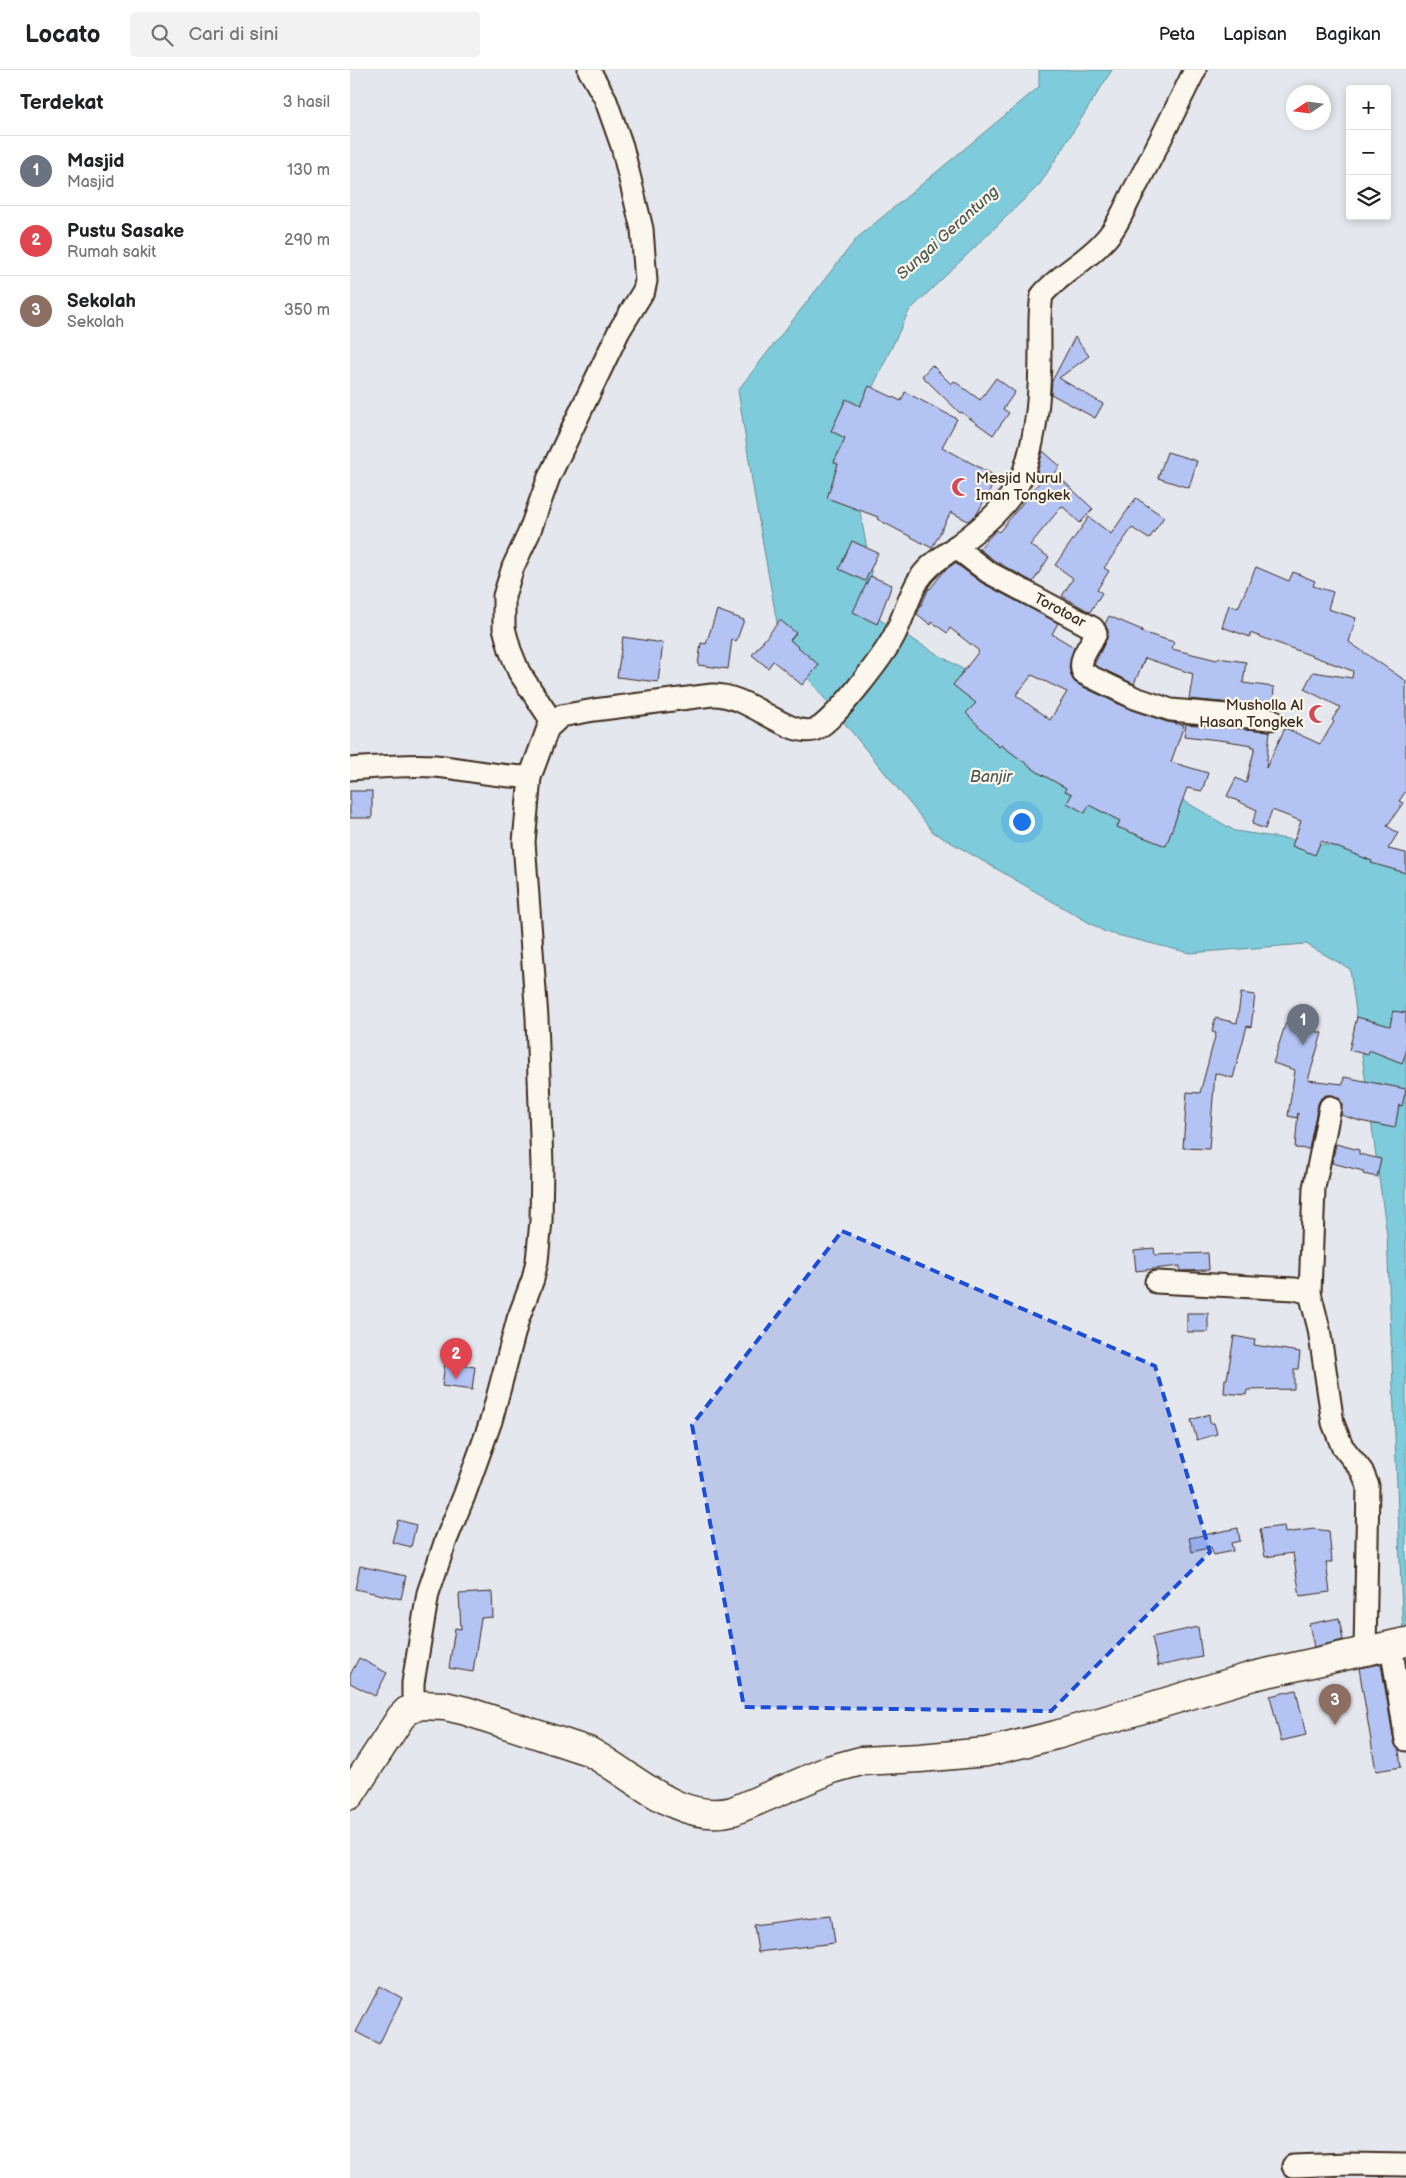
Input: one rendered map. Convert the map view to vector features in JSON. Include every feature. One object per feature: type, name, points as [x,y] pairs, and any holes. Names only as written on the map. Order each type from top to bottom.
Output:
[{"type":"street","points":[[552,722],[520,672],[510,650],[504,628],[504,596],[512,566],[529,533],[549,477],[619,331],[644,290],[646,281],[642,229],[622,146],[605,98],[589,70]]},
{"type":"street","points":[[413,1707],[413,1683],[428,1593],[488,1429],[518,1319],[533,1279],[537,1261],[541,1221],[542,1166],[536,1018],[524,842],[530,777],[548,728],[552,722],[564,714],[720,695],[742,700],[804,731],[829,722],[893,638],[917,582],[928,567],[997,511],[1014,492],[1030,454],[1039,401],[1042,295],[1055,280],[1090,255],[1104,241],[1118,221],[1156,150],[1195,70]]},
{"type":"street","name":"Torotoar","points":[[955,547],[988,572],[1093,628],[1096,633],[1082,659],[1081,667],[1083,673],[1135,698],[1172,710],[1271,719]]},
{"type":"street","points":[[350,769],[433,766],[504,777],[530,777]]},
{"type":"street","points":[[1330,1107],[1314,1188],[1310,1293],[1319,1329],[1333,1423],[1342,1446],[1362,1471],[1368,1486],[1365,1651]]},
{"type":"street","points":[[1156,1282],[1294,1289],[1310,1293]]},
{"type":"street","points":[[350,1795],[401,1717],[413,1707],[420,1705],[445,1706],[466,1711],[588,1751],[656,1796],[699,1812],[718,1814],[740,1808],[832,1769],[861,1761],[986,1752],[1056,1735],[1253,1676],[1397,1643],[1406,1740]]},
{"type":"street","points":[[1293,2166],[1349,2164],[1406,2165]]},
{"type":"highlighted area","points":[[842,1231],[1155,1366],[1210,1552],[1051,1711],[744,1707],[692,1425]]},
{"type":"water","name":"Banjir","points":[[1039,70],[1112,70],[1040,184],[909,311],[847,441],[880,620],[1235,831],[1406,857],[1406,1712],[1387,1235],[1350,969],[1306,944],[1190,953],[1105,932],[933,832],[781,645],[738,390],[857,238],[1039,87]]},
{"type":"building","points":[[1075,337],[1089,356],[1059,378],[1103,404],[1095,418],[1051,394],[1052,381]]},
{"type":"building","points":[[932,365],[951,384],[954,381],[980,400],[996,378],[1015,392],[1003,409],[1009,413],[993,435],[960,413],[922,376]]},
{"type":"building","points":[[869,386],[901,401],[905,392],[957,419],[942,447],[997,477],[977,514],[968,521],[951,512],[932,548],[877,519],[878,517],[827,498],[838,464],[834,462],[845,438],[831,431],[846,399],[860,406]]},
{"type":"building","points":[[1043,451],[1060,466],[1055,473],[1093,509],[1080,523],[1062,506],[1030,545],[1049,557],[1033,582],[995,561],[979,549],[996,530],[999,532],[1043,478],[1037,473]]},
{"type":"building","points":[[1167,452],[1197,461],[1189,488],[1158,478]]},
{"type":"building","points":[[1136,498],[1164,517],[1149,539],[1132,528],[1104,568],[1109,571],[1097,590],[1102,593],[1090,612],[1062,596],[1073,578],[1055,565],[1089,517],[1111,534]]},
{"type":"building","points":[[852,541],[878,553],[865,581],[839,569]]},
{"type":"building","points":[[955,563],[982,583],[1058,623],[1052,634],[1074,647],[1069,667],[1071,676],[1077,684],[1131,710],[1167,722],[1184,725],[1171,762],[1208,773],[1202,791],[1187,788],[1166,846],[1117,827],[1120,821],[1089,805],[1085,813],[1067,803],[1072,794],[1065,791],[1066,788],[1039,773],[1001,745],[999,747],[966,713],[976,703],[953,685],[979,651],[950,628],[947,633],[932,622],[931,625],[917,614],[929,588],[944,571]],"holes":[[[1032,675],[1067,692],[1050,720],[1016,695]]]},
{"type":"building","points":[[1256,567],[1289,581],[1293,572],[1315,581],[1313,586],[1333,592],[1328,609],[1356,618],[1349,642],[1406,681],[1406,791],[1399,801],[1403,803],[1387,826],[1398,833],[1388,849],[1406,853],[1406,873],[1371,863],[1372,861],[1321,841],[1315,855],[1292,846],[1301,821],[1272,810],[1265,829],[1252,824],[1257,810],[1227,796],[1236,778],[1246,783],[1255,747],[1227,741],[1184,736],[1186,724],[1270,731],[1266,768],[1285,728],[1320,744],[1334,722],[1332,720],[1340,707],[1304,689],[1313,672],[1352,678],[1353,671],[1250,633],[1250,637],[1222,627],[1229,605],[1238,608]]},
{"type":"building","points":[[870,576],[892,585],[877,624],[853,612]]},
{"type":"building","points":[[717,610],[744,620],[736,642],[732,639],[728,669],[698,665],[701,643],[706,644]]},
{"type":"building","points":[[1109,616],[1142,630],[1141,632],[1174,642],[1172,649],[1217,660],[1218,658],[1246,662],[1243,683],[1274,687],[1273,703],[1254,701],[1254,705],[1189,699],[1193,674],[1145,658],[1134,684],[1094,665],[1107,638],[1108,632],[1105,624]]},
{"type":"building","points":[[780,620],[796,633],[790,640],[819,665],[802,685],[773,661],[768,668],[752,655]]},
{"type":"building","points":[[623,637],[663,643],[658,682],[617,677]]},
{"type":"building","points":[[350,791],[372,791],[372,818],[350,818]]},
{"type":"building","points":[[1241,993],[1255,995],[1251,1027],[1247,1026],[1233,1078],[1215,1073],[1209,1149],[1183,1148],[1187,1092],[1200,1093],[1216,1033],[1212,1032],[1215,1018],[1237,1023]]},
{"type":"building","points":[[1393,1011],[1406,1013],[1406,1053],[1402,1063],[1369,1050],[1368,1055],[1349,1050],[1357,1017],[1390,1026]]},
{"type":"building","points":[[1286,1022],[1322,1033],[1308,1080],[1343,1084],[1344,1077],[1406,1089],[1402,1106],[1399,1105],[1395,1128],[1341,1115],[1342,1103],[1339,1098],[1333,1095],[1326,1095],[1321,1098],[1318,1104],[1309,1149],[1295,1148],[1298,1113],[1297,1118],[1288,1116],[1295,1070],[1273,1063]]},
{"type":"building","points":[[1336,1144],[1359,1150],[1359,1154],[1381,1159],[1377,1177],[1363,1174],[1363,1171],[1332,1163]]},
{"type":"building","points":[[1154,1248],[1155,1255],[1208,1253],[1209,1270],[1180,1271],[1180,1266],[1136,1271],[1134,1250]]},
{"type":"building","points":[[1187,1313],[1208,1313],[1208,1332],[1187,1332]]},
{"type":"building","points":[[1234,1336],[1255,1340],[1254,1345],[1300,1352],[1298,1369],[1294,1369],[1294,1389],[1247,1390],[1246,1395],[1224,1393]]},
{"type":"building","points":[[445,1363],[475,1367],[472,1390],[442,1386]]},
{"type":"building","points":[[1209,1414],[1210,1423],[1214,1423],[1217,1434],[1197,1440],[1191,1420]]},
{"type":"building","points":[[398,1520],[416,1525],[411,1547],[392,1542]]},
{"type":"building","points":[[1284,1526],[1285,1533],[1314,1529],[1329,1531],[1332,1562],[1326,1562],[1330,1592],[1300,1596],[1293,1553],[1265,1557],[1260,1529]]},
{"type":"building","points":[[1238,1528],[1240,1541],[1231,1543],[1233,1551],[1213,1555],[1211,1547],[1192,1552],[1189,1538]]},
{"type":"building","points":[[360,1566],[406,1576],[401,1599],[355,1589]]},
{"type":"building","points":[[492,1592],[493,1617],[481,1618],[473,1672],[449,1668],[455,1628],[461,1629],[459,1594]]},
{"type":"building","points":[[1339,1618],[1343,1640],[1314,1647],[1309,1624]]},
{"type":"building","points":[[1198,1627],[1202,1657],[1158,1666],[1152,1637]]},
{"type":"building","points":[[359,1658],[387,1673],[375,1696],[350,1683],[350,1675]]},
{"type":"building","points":[[1381,1664],[1394,1742],[1399,1750],[1401,1767],[1376,1771],[1359,1668]]},
{"type":"building","points":[[1296,1690],[1306,1735],[1281,1741],[1270,1696]]},
{"type":"building","points":[[831,1915],[835,1943],[758,1952],[754,1925]]},
{"type":"building","points":[[380,1986],[402,1998],[379,2044],[356,2032]]},
{"type":"place","name":"Mesjid Nurul Iman Tongkek","points":[[961,487]]},
{"type":"place","name":"Musholla Al Hasan Tongkek","points":[[1318,714]]},
{"type":"place","name":"Masjid","points":[[1303,1045]]},
{"type":"place","name":"Pustu Sasake","points":[[456,1379]]},
{"type":"place","name":"Sekolah","points":[[1335,1725]]},
{"type":"water label","name":"Sungai Gerantung","points":[[947,232]]}]
